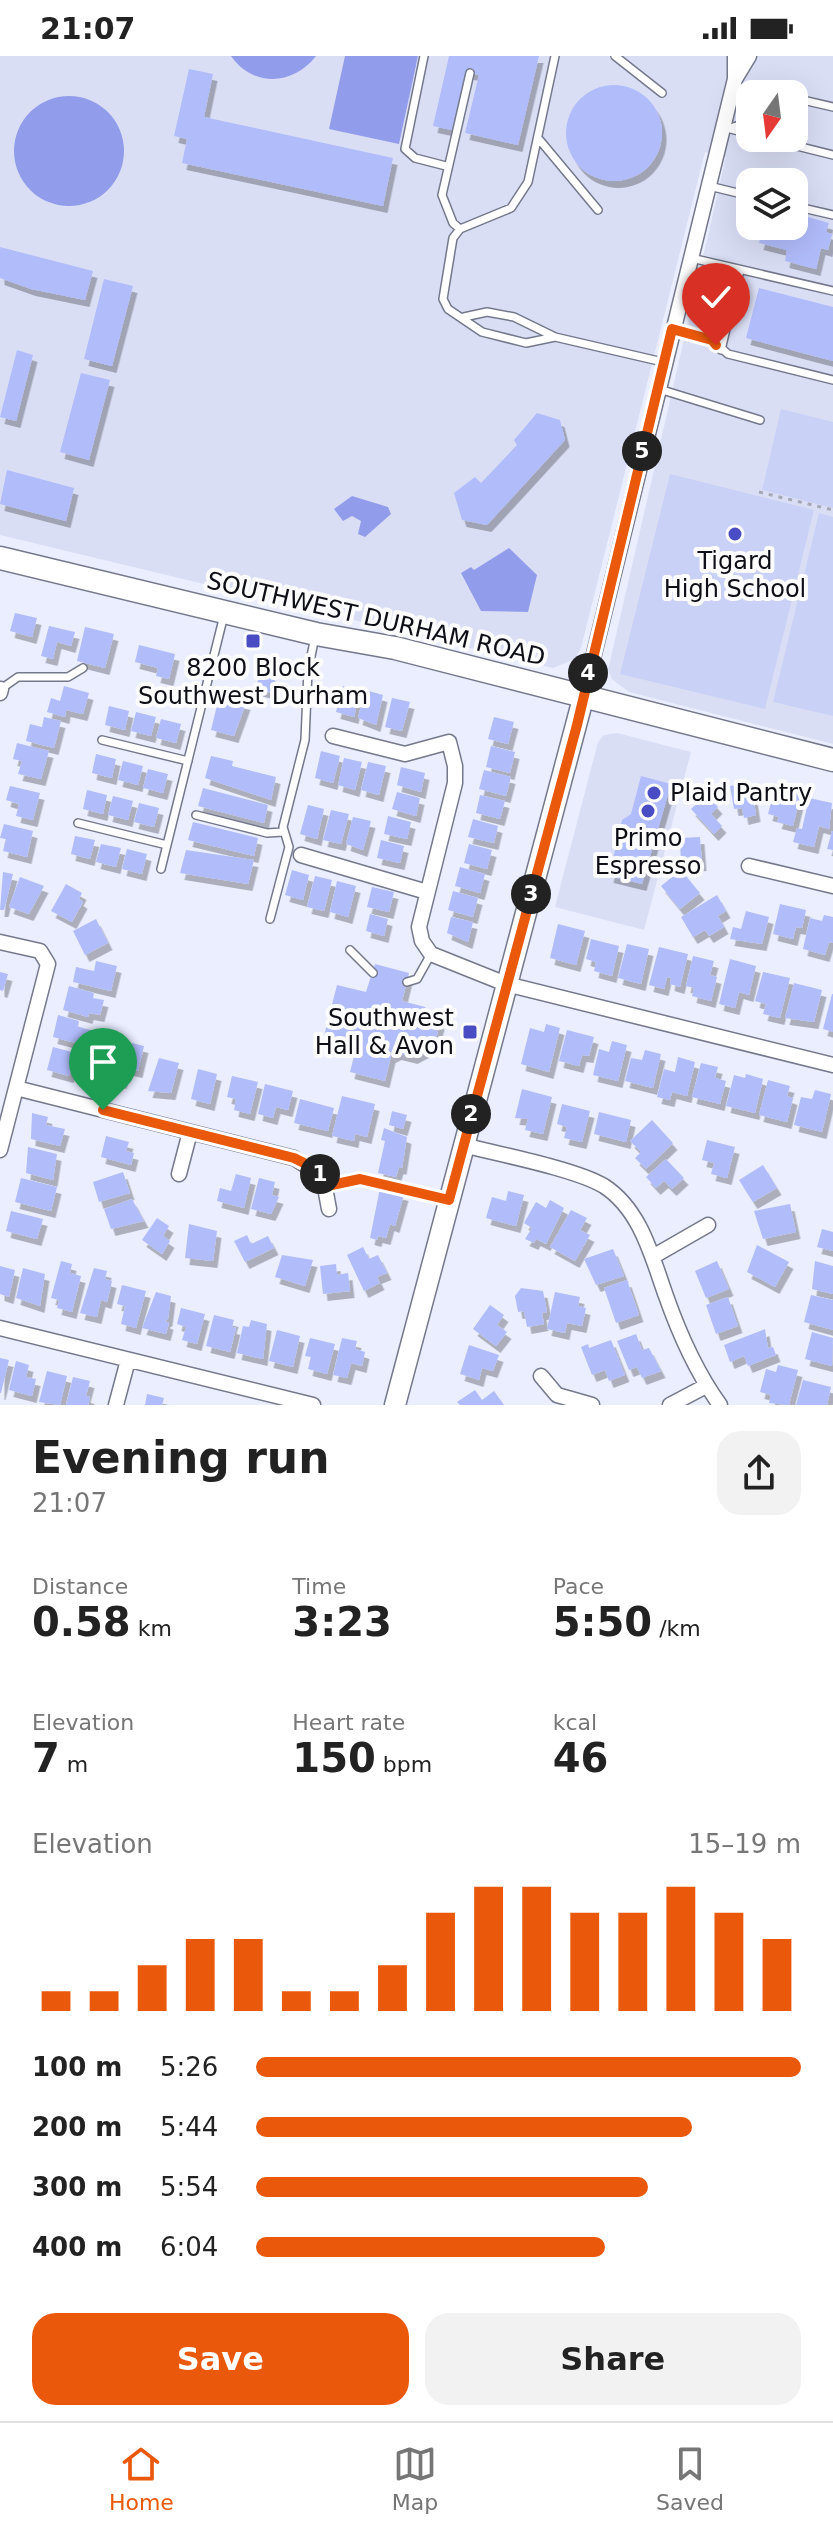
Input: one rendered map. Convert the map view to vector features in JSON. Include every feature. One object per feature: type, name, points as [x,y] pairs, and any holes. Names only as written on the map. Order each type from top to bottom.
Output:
[{"type":"main road","name":"SOUTHWEST DURHAM ROAD","points":[[0,558],[316,634],[395,648],[833,760]]},
{"type":"main road","points":[[395,1405],[584,695]]},
{"type":"street","points":[[735,56],[735,79]]},
{"type":"street","points":[[584,695],[730,96],[735,79],[749,56]]},
{"type":"street","points":[[333,736],[408,754],[449,742],[455,766],[455,783],[419,927],[422,941],[431,954],[506,984],[833,1065]]},
{"type":"street","points":[[301,855],[427,892]]},
{"type":"street","points":[[749,866],[833,886]]},
{"type":"street","points":[[0,942],[31,947],[46,957],[48,972],[0,1150]]},
{"type":"street","points":[[16,1088],[294,1158],[316,1169],[327,1186],[329,1209]]},
{"type":"street","points":[[179,1174],[190,1132]]},
{"type":"street","points":[[463,1145],[603,1186],[630,1211],[654,1256],[666,1297],[706,1386],[720,1405]]},
{"type":"street","points":[[654,1256],[708,1225]]},
{"type":"street","points":[[0,1328],[313,1405]]},
{"type":"street","points":[[116,1405],[128,1360]]},
{"type":"street","points":[[541,1376],[557,1395],[592,1405]]},
{"type":"street","points":[[670,1405],[706,1386]]},
{"type":"lane","points":[[424,56],[405,149],[415,158],[446,166]]},
{"type":"lane","points":[[555,56],[522,197],[511,208],[460,229],[453,238],[443,299],[448,309],[482,332],[526,343],[555,337]]},
{"type":"lane","points":[[615,56],[662,93]]},
{"type":"lane","points":[[460,229],[453,223],[442,195],[446,166],[470,73]]},
{"type":"lane","points":[[730,96],[736,91]]},
{"type":"lane","points":[[808,101],[833,107]]},
{"type":"lane","points":[[723,127],[736,125]]},
{"type":"lane","points":[[723,127],[736,130]]},
{"type":"lane","points":[[538,138],[598,210]]},
{"type":"lane","points":[[808,149],[833,155]]},
{"type":"lane","points":[[708,186],[736,193]]},
{"type":"lane","points":[[808,209],[833,215]]},
{"type":"lane","points":[[690,257],[833,291]]},
{"type":"lane","points":[[721,350],[740,270]]},
{"type":"lane","points":[[464,317],[487,312],[514,317],[555,337],[663,362]]},
{"type":"lane","points":[[672,329],[712,340],[721,350],[833,380]]},
{"type":"lane","points":[[657,388],[760,420]]},
{"type":"lane","points":[[161,869],[224,612]]},
{"type":"lane","points":[[270,919],[289,847],[283,832],[305,740],[308,670],[316,634]]},
{"type":"lane","points":[[0,691],[18,677],[68,677],[83,668]]},
{"type":"lane","points":[[102,740],[188,761]]},
{"type":"lane","points":[[196,815],[267,833],[283,832]]},
{"type":"lane","points":[[78,823],[167,845]]},
{"type":"lane","points":[[350,950],[373,973]]},
{"type":"lane","points":[[407,982],[417,979],[431,954]]},
{"type":"path","points":[[759,492],[833,510]]},
{"type":"path","points":[[327,1186],[360,1179],[449,1200]]},
{"type":"shaded area","points":[[0,56],[833,56],[833,744],[629,692],[612,679],[608,670],[726,157],[705,152],[581,648],[575,659],[553,668],[0,535]]},
{"type":"shaded area","points":[[781,409],[833,422],[833,508],[762,490]]},
{"type":"shaded area","points":[[670,474],[814,510],[765,709],[620,674]]},
{"type":"shaded area","points":[[819,513],[833,517],[833,716],[773,702]]},
{"type":"shaded area","points":[[617,733],[691,752],[644,930],[555,907],[598,742],[604,735]]},
{"type":"water","points":[[231,56],[316,56],[297,73],[274,79],[250,74]]},
{"type":"water","points":[[345,56],[418,56],[399,144],[329,129]]},
{"type":"water","points":[[69,96],[90,101],[108,112],[119,130],[124,151],[119,172],[108,190],[90,201],[69,206],[48,201],[30,190],[19,172],[14,151],[19,130],[30,112],[48,101]]},
{"type":"water","points":[[352,496],[388,507],[391,514],[365,537],[358,534],[361,521],[352,516],[343,521],[334,509]]},
{"type":"water","points":[[509,548],[537,575],[528,612],[481,611],[461,573],[471,567],[474,570]]},
{"type":"building","points":[[449,56],[539,56],[518,145],[465,133],[479,75],[465,72],[452,130],[433,126]]},
{"type":"building","points":[[189,69],[213,74],[204,117],[393,158],[383,206],[182,163],[187,139],[174,136]]},
{"type":"building","points":[[614,85],[632,88],[648,99],[659,115],[662,133],[659,151],[648,167],[632,178],[614,181],[596,178],[580,167],[569,151],[566,133],[569,115],[580,99],[596,88]]},
{"type":"building","points":[[808,217],[829,223],[826,232],[832,234],[828,250],[821,248],[816,269],[785,261],[787,250],[759,243],[760,240],[808,240]]},
{"type":"building","points":[[0,247],[93,271],[85,300],[31,289],[0,278]]},
{"type":"building","points":[[104,279],[133,286],[112,366],[84,359]]},
{"type":"building","points":[[759,288],[833,307],[833,361],[746,338]]},
{"type":"building","points":[[17,350],[33,355],[16,421],[0,417]]},
{"type":"building","points":[[81,373],[110,380],[89,460],[60,452]]},
{"type":"building","points":[[537,413],[560,420],[565,440],[487,525],[462,520],[454,493],[475,477],[481,483],[517,445],[514,440]]},
{"type":"building","points":[[7,470],[74,488],[66,521],[0,504]]},
{"type":"building","points":[[15,613],[37,618],[32,637],[10,631]]},
{"type":"building","points":[[49,626],[75,632],[71,646],[57,642],[53,659],[41,656]]},
{"type":"building","points":[[85,627],[114,634],[105,668],[77,661]]},
{"type":"building","points":[[139,645],[175,654],[169,679],[156,676],[158,668],[135,662]]},
{"type":"building","points":[[260,672],[276,676],[272,693],[256,689]]},
{"type":"building","points":[[64,686],[89,693],[83,714],[66,710],[65,717],[47,712],[51,698],[60,701]]},
{"type":"building","points":[[343,686],[360,690],[354,717],[336,712]]},
{"type":"building","points":[[365,690],[383,695],[376,725],[358,718]]},
{"type":"building","points":[[219,697],[246,703],[234,736],[211,730]]},
{"type":"building","points":[[392,698],[410,702],[402,731],[385,727]]},
{"type":"building","points":[[109,706],[129,711],[125,730],[105,725]]},
{"type":"building","points":[[136,712],[156,717],[151,736],[131,731]]},
{"type":"building","points":[[44,717],[61,721],[54,748],[26,741],[30,724],[42,727]]},
{"type":"building","points":[[494,717],[514,722],[508,744],[488,739]]},
{"type":"building","points":[[161,719],[181,724],[176,743],[156,738]]},
{"type":"building","points":[[17,743],[49,751],[41,779],[18,774],[22,761],[13,759]]},
{"type":"building","points":[[491,746],[515,752],[510,773],[486,767]]},
{"type":"building","points":[[321,751],[340,756],[333,783],[315,778]]},
{"type":"building","points":[[96,754],[116,759],[112,778],[92,773]]},
{"type":"building","points":[[211,756],[233,761],[232,766],[276,777],[271,800],[205,778]]},
{"type":"building","points":[[344,758],[362,762],[355,790],[338,785]]},
{"type":"building","points":[[123,761],[143,766],[138,785],[118,780]]},
{"type":"building","points":[[368,762],[386,766],[379,795],[361,790]]},
{"type":"building","points":[[401,767],[425,773],[421,792],[397,785]]},
{"type":"building","points":[[148,769],[168,774],[163,793],[143,788]]},
{"type":"building","points":[[484,770],[511,777],[506,796],[479,789]]},
{"type":"building","points":[[641,776],[671,784],[642,884],[609,876],[622,820],[631,814]]},
{"type":"building","points":[[751,783],[756,815],[744,818],[742,808],[734,809],[730,786]]},
{"type":"building","points":[[10,786],[40,793],[33,820],[16,816],[19,804],[6,800]]},
{"type":"building","points":[[775,787],[801,793],[793,826],[777,822],[779,817],[768,814]]},
{"type":"building","points":[[203,788],[268,805],[264,823],[198,806]]},
{"type":"building","points":[[87,790],[107,795],[103,814],[83,809]]},
{"type":"building","points":[[397,792],[420,798],[416,816],[392,809]]},
{"type":"building","points":[[480,795],[505,801],[500,819],[476,813]]},
{"type":"building","points":[[707,795],[718,807],[711,814],[722,826],[714,834],[691,809]]},
{"type":"building","points":[[113,796],[133,801],[128,820],[108,815]]},
{"type":"building","points":[[809,798],[832,803],[829,829],[819,826],[814,847],[793,842],[797,828],[802,829]]},
{"type":"building","points":[[139,803],[159,808],[154,827],[134,822]]},
{"type":"building","points":[[308,805],[324,809],[317,839],[300,834]]},
{"type":"building","points":[[331,810],[349,814],[341,844],[323,840]]},
{"type":"building","points":[[388,816],[411,822],[407,839],[384,834]]},
{"type":"building","points":[[353,817],[371,821],[363,850],[346,844]]},
{"type":"building","points":[[473,819],[498,826],[494,843],[468,837]]},
{"type":"building","points":[[193,822],[258,838],[254,856],[188,840]]},
{"type":"building","points":[[4,824],[33,831],[27,857],[3,851],[6,839],[0,838]]},
{"type":"building","points":[[833,831],[833,850],[827,849]]},
{"type":"building","points":[[75,836],[95,840],[90,859],[71,854]]},
{"type":"building","points":[[700,837],[702,864],[681,866],[680,838]]},
{"type":"building","points":[[381,840],[404,846],[400,863],[377,858]]},
{"type":"building","points":[[101,844],[121,848],[116,867],[96,862]]},
{"type":"building","points":[[469,844],[492,850],[487,869],[464,863]]},
{"type":"building","points":[[127,849],[147,854],[142,874],[122,869]]},
{"type":"building","points":[[186,850],[254,860],[248,884],[180,873]]},
{"type":"building","points":[[460,867],[485,874],[480,893],[455,886]]},
{"type":"building","points":[[292,870],[309,875],[303,900],[285,895]]},
{"type":"building","points":[[681,870],[700,893],[680,909],[661,886]]},
{"type":"building","points":[[3,872],[13,874],[4,910],[0,910]]},
{"type":"building","points":[[315,876],[332,880],[324,911],[307,907]]},
{"type":"building","points":[[20,877],[44,886],[29,914],[9,907]]},
{"type":"building","points":[[337,881],[356,886],[348,917],[330,912]]},
{"type":"building","points":[[66,884],[82,893],[79,899],[83,902],[72,922],[51,911]]},
{"type":"building","points":[[372,887],[394,892],[389,912],[367,907]]},
{"type":"building","points":[[453,891],[478,898],[473,917],[448,910]]},
{"type":"building","points":[[717,895],[726,911],[718,916],[724,927],[709,936],[705,930],[693,937],[681,917]]},
{"type":"building","points":[[780,904],[806,910],[802,928],[796,927],[793,939],[773,934]]},
{"type":"building","points":[[746,911],[769,917],[762,944],[730,939],[733,927],[741,929]]},
{"type":"building","points":[[370,914],[388,919],[384,936],[366,931]]},
{"type":"building","points":[[824,915],[833,917],[833,943],[829,942],[825,955],[803,949],[810,918],[822,921]]},
{"type":"building","points":[[451,917],[473,922],[468,942],[447,933]]},
{"type":"building","points":[[96,919],[108,943],[85,955],[73,931]]},
{"type":"building","points":[[558,924],[585,931],[576,965],[550,958]]},
{"type":"building","points":[[591,939],[619,946],[612,976],[594,971],[596,962],[586,959]]},
{"type":"building","points":[[627,944],[649,949],[641,984],[618,978]]},
{"type":"building","points":[[659,947],[688,954],[680,987],[670,984],[671,978],[667,977],[664,989],[649,985]]},
{"type":"building","points":[[693,956],[714,961],[710,975],[717,977],[711,1001],[692,996],[694,988],[686,986]]},
{"type":"building","points":[[730,959],[756,966],[749,995],[739,992],[735,1008],[719,1004]]},
{"type":"building","points":[[96,961],[117,966],[111,991],[73,982],[76,967],[94,971]]},
{"type":"building","points":[[375,964],[409,973],[402,1001],[425,1007],[440,1023],[434,1046],[413,1057],[397,1053],[391,1056],[385,1081],[350,1072],[357,1044],[324,1036],[337,985],[366,992]]},
{"type":"building","points":[[0,972],[8,974],[3,991],[0,990]]},
{"type":"building","points":[[763,972],[790,978],[780,1018],[763,1014],[766,1004],[755,1001]]},
{"type":"building","points":[[794,983],[822,990],[814,1022],[785,1018]]},
{"type":"building","points":[[69,986],[94,993],[93,998],[104,1000],[100,1015],[89,1013],[88,1017],[63,1010]]},
{"type":"building","points":[[833,994],[833,1032],[823,1029]]},
{"type":"building","points":[[58,1015],[79,1021],[78,1027],[95,1031],[91,1047],[53,1037]]},
{"type":"building","points":[[546,1024],[560,1028],[549,1072],[521,1064],[530,1028],[544,1032]]},
{"type":"building","points":[[567,1030],[594,1037],[589,1056],[582,1055],[579,1066],[559,1061]]},
{"type":"building","points":[[612,1041],[627,1045],[618,1081],[593,1075],[599,1049],[609,1052]]},
{"type":"building","points":[[132,1043],[144,1046],[138,1071],[125,1068],[122,1082],[103,1077],[113,1049],[130,1053]]},
{"type":"building","points":[[53,1047],[83,1055],[79,1073],[71,1071],[69,1076],[47,1070]]},
{"type":"building","points":[[645,1050],[661,1054],[653,1088],[625,1081],[631,1058],[642,1060]]},
{"type":"building","points":[[678,1057],[695,1062],[687,1096],[672,1092],[670,1100],[657,1097],[664,1069],[675,1072]]},
{"type":"building","points":[[159,1058],[179,1063],[171,1093],[148,1091]]},
{"type":"building","points":[[701,1063],[718,1067],[715,1078],[726,1081],[720,1104],[692,1097]]},
{"type":"building","points":[[198,1069],[217,1074],[210,1104],[191,1099]]},
{"type":"building","points":[[746,1074],[763,1079],[755,1113],[726,1106],[734,1075],[745,1078]]},
{"type":"building","points":[[232,1076],[258,1082],[250,1114],[234,1110],[236,1099],[227,1097]]},
{"type":"building","points":[[768,1080],[790,1086],[787,1096],[793,1098],[787,1122],[759,1115]]},
{"type":"building","points":[[265,1084],[293,1091],[288,1110],[276,1107],[273,1118],[258,1114]]},
{"type":"building","points":[[522,1089],[552,1097],[543,1134],[525,1130],[528,1119],[515,1118]]},
{"type":"building","points":[[815,1090],[831,1094],[822,1132],[794,1125],[801,1097],[812,1099]]},
{"type":"building","points":[[342,1096],[375,1104],[367,1137],[355,1134],[354,1141],[332,1136]]},
{"type":"building","points":[[300,1099],[334,1108],[328,1131],[294,1123]]},
{"type":"building","points":[[562,1104],[590,1111],[582,1142],[564,1138],[567,1127],[557,1124]]},
{"type":"building","points":[[392,1111],[407,1115],[403,1129],[389,1125]]},
{"type":"building","points":[[599,1112],[631,1120],[626,1142],[594,1134]]},
{"type":"building","points":[[32,1113],[48,1117],[46,1125],[65,1129],[60,1146],[31,1139]]},
{"type":"building","points":[[652,1120],[673,1143],[646,1169],[635,1158],[641,1152],[630,1141]]},
{"type":"building","points":[[384,1128],[407,1137],[402,1168],[399,1167],[396,1177],[378,1173],[385,1141],[381,1140]]},
{"type":"building","points":[[106,1136],[129,1142],[126,1151],[134,1153],[131,1165],[101,1157]]},
{"type":"building","points":[[707,1140],[735,1147],[727,1178],[711,1174],[714,1163],[702,1160]]},
{"type":"building","points":[[28,1147],[57,1154],[53,1180],[26,1173]]},
{"type":"building","points":[[666,1159],[684,1178],[672,1189],[664,1181],[656,1188],[646,1177]]},
{"type":"building","points":[[763,1165],[777,1188],[753,1202],[739,1180]]},
{"type":"building","points":[[123,1172],[130,1193],[99,1202],[93,1182]]},
{"type":"building","points":[[236,1174],[251,1178],[244,1208],[217,1201],[220,1188],[231,1191]]},
{"type":"building","points":[[21,1178],[57,1187],[51,1211],[15,1202]]},
{"type":"building","points":[[259,1178],[275,1182],[272,1195],[279,1197],[271,1214],[251,1209]]},
{"type":"building","points":[[380,1188],[404,1194],[395,1226],[390,1224],[386,1238],[378,1236],[377,1240],[370,1238]]},
{"type":"building","points":[[508,1191],[524,1195],[516,1226],[486,1218],[492,1197],[506,1201]]},
{"type":"building","points":[[132,1199],[144,1221],[111,1229],[104,1209]]},
{"type":"building","points":[[550,1200],[564,1208],[546,1244],[536,1239],[534,1243],[525,1239],[532,1228],[524,1223],[536,1202],[546,1208]]},
{"type":"building","points":[[790,1204],[796,1232],[763,1239],[754,1211]]},
{"type":"building","points":[[571,1210],[587,1218],[580,1230],[590,1235],[575,1261],[550,1247]]},
{"type":"building","points":[[11,1211],[43,1219],[37,1239],[6,1231]]},
{"type":"building","points":[[157,1218],[169,1226],[163,1236],[170,1241],[162,1254],[142,1240]]},
{"type":"building","points":[[189,1224],[217,1231],[213,1261],[185,1258]]},
{"type":"building","points":[[822,1229],[833,1232],[833,1251],[817,1247]]},
{"type":"building","points":[[247,1235],[251,1244],[268,1236],[274,1248],[245,1262],[234,1241]]},
{"type":"building","points":[[757,1245],[789,1262],[775,1287],[747,1272]]},
{"type":"building","points":[[363,1247],[369,1259],[378,1255],[387,1273],[377,1277],[380,1283],[364,1291],[347,1255]]},
{"type":"building","points":[[613,1249],[624,1276],[596,1285],[584,1259]]},
{"type":"building","points":[[282,1255],[313,1260],[305,1286],[275,1277]]},
{"type":"building","points":[[61,1261],[72,1264],[70,1273],[81,1276],[72,1312],[57,1308],[59,1300],[51,1298]]},
{"type":"building","points":[[717,1261],[729,1289],[706,1298],[695,1271]]},
{"type":"building","points":[[815,1261],[833,1266],[833,1294],[812,1289]]},
{"type":"building","points":[[336,1264],[337,1275],[348,1273],[350,1291],[323,1294],[320,1266]]},
{"type":"building","points":[[0,1266],[15,1270],[9,1297],[0,1294]]},
{"type":"building","points":[[23,1268],[45,1274],[40,1306],[16,1298]]},
{"type":"building","points":[[94,1268],[107,1271],[105,1279],[112,1281],[107,1302],[101,1300],[97,1317],[80,1313]]},
{"type":"building","points":[[627,1280],[639,1315],[616,1323],[604,1288]]},
{"type":"building","points":[[122,1285],[146,1291],[136,1328],[121,1324],[125,1306],[117,1304]]},
{"type":"building","points":[[521,1288],[543,1291],[547,1312],[542,1313],[544,1324],[527,1327],[524,1311],[518,1312],[515,1296]]},
{"type":"building","points":[[156,1292],[171,1296],[168,1319],[165,1321],[169,1323],[166,1334],[142,1328]]},
{"type":"building","points":[[555,1292],[580,1297],[578,1306],[586,1308],[582,1326],[567,1323],[565,1333],[547,1329]]},
{"type":"building","points":[[811,1295],[833,1300],[833,1330],[804,1322]]},
{"type":"building","points":[[728,1297],[738,1326],[716,1334],[706,1305]]},
{"type":"building","points":[[490,1305],[504,1315],[497,1325],[507,1332],[496,1346],[473,1329]]},
{"type":"building","points":[[181,1308],[205,1314],[197,1344],[182,1340],[186,1327],[177,1324]]},
{"type":"building","points":[[214,1315],[234,1320],[232,1327],[236,1328],[230,1352],[206,1346]]},
{"type":"building","points":[[251,1320],[267,1324],[263,1359],[237,1353],[243,1326],[249,1327]]},
{"type":"building","points":[[765,1329],[768,1348],[773,1347],[776,1355],[748,1366],[744,1356],[730,1362],[724,1345]]},
{"type":"building","points":[[277,1330],[300,1336],[293,1367],[269,1361]]},
{"type":"building","points":[[812,1332],[833,1338],[832,1366],[805,1359]]},
{"type":"building","points":[[636,1334],[642,1350],[649,1348],[661,1371],[642,1378],[637,1367],[629,1370],[617,1341]]},
{"type":"building","points":[[310,1338],[335,1344],[327,1374],[308,1369],[311,1357],[305,1356]]},
{"type":"building","points":[[342,1338],[357,1341],[355,1349],[365,1352],[362,1366],[351,1363],[347,1378],[333,1375]]},
{"type":"building","points":[[611,1340],[625,1375],[609,1381],[605,1370],[592,1375],[581,1347],[588,1344],[589,1348]]},
{"type":"building","points":[[469,1345],[499,1355],[493,1371],[482,1368],[479,1380],[460,1374]]},
{"type":"building","points":[[0,1358],[9,1360],[1,1393],[0,1393]]},
{"type":"building","points":[[16,1361],[29,1365],[26,1377],[36,1379],[32,1396],[9,1390]]},
{"type":"building","points":[[778,1365],[798,1370],[789,1405],[769,1403],[771,1395],[760,1392],[766,1369],[776,1372]]},
{"type":"building","points":[[47,1371],[67,1376],[60,1405],[39,1402]]},
{"type":"building","points":[[73,1377],[90,1381],[86,1396],[90,1397],[88,1405],[66,1405]]},
{"type":"building","points":[[803,1380],[831,1387],[827,1405],[796,1405]]},
{"type":"building","points":[[475,1390],[482,1400],[494,1391],[504,1405],[460,1405],[457,1402]]},
{"type":"building","points":[[147,1394],[164,1398],[162,1405],[145,1405]]},
{"type":"place","name":"Tigard High School","points":[[735,534]]},
{"type":"place","name":"8200 Block Southwest Durham","points":[[253,641]]},
{"type":"place","name":"Plaid Pantry","points":[[654,793]]},
{"type":"place","name":"Primo Espresso","points":[[648,811]]},
{"type":"place","name":"Southwest Hall & Avon","points":[[470,1032]]},
{"type":"route","points":[[103,1110],[294,1158],[316,1169],[327,1186],[360,1179],[449,1200],[577,725],[672,329],[712,340],[716,345]]}]
